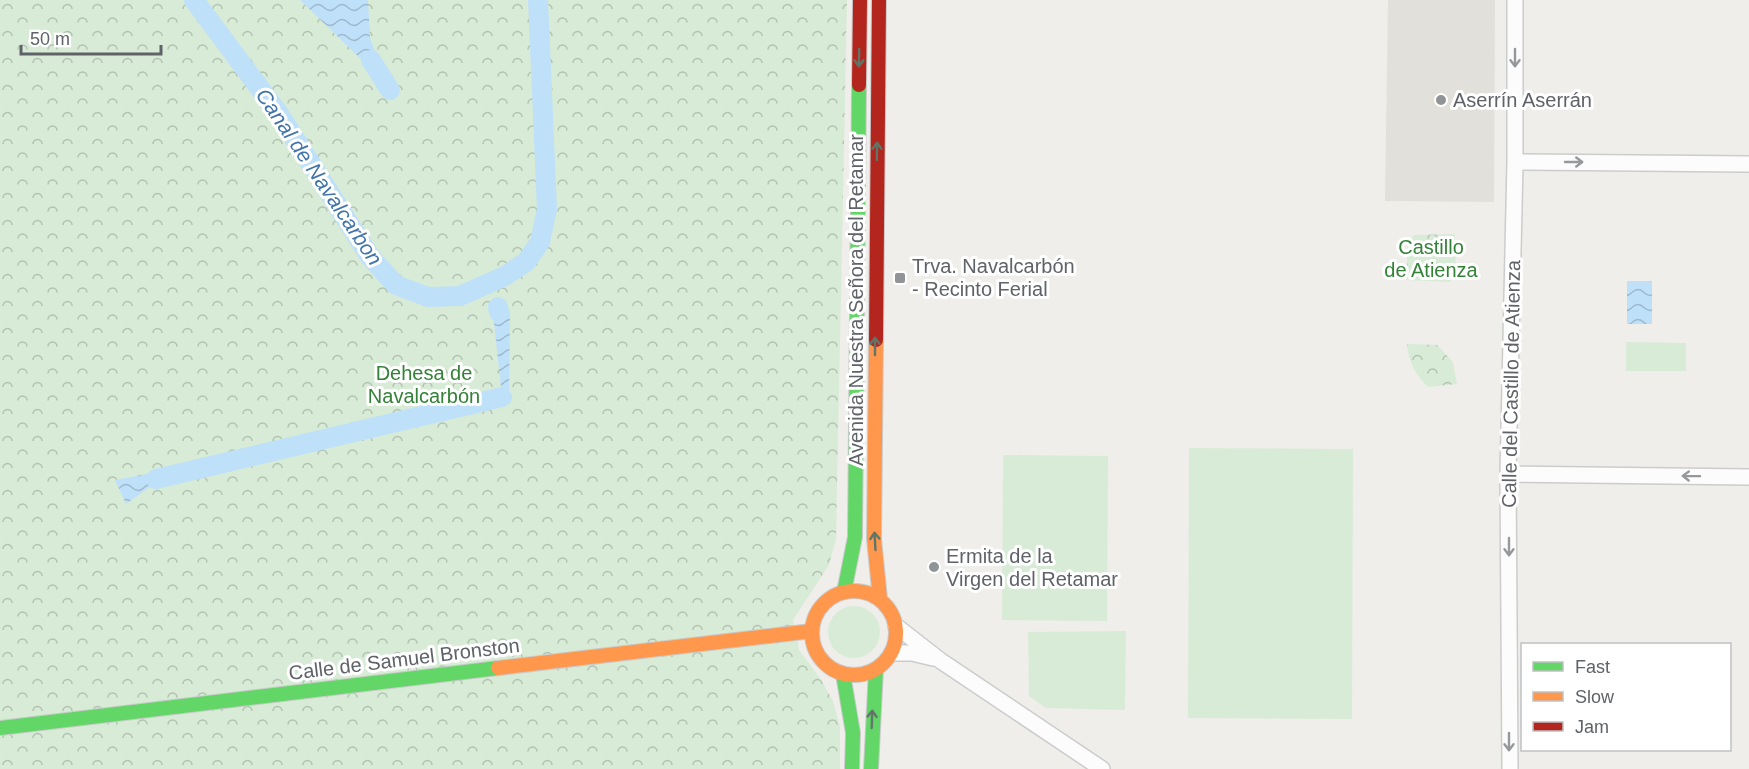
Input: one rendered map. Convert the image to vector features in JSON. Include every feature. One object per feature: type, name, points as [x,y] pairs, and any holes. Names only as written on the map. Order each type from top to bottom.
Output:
[{"type":"street","name":"Avenida Nuestra Señora del Retamar","points":[[844,592],[855,537],[860,0]]},
{"type":"street","name":"Avenida Nuestra Señora del Retamar","points":[[879,0],[874,539],[880,599]]},
{"type":"street","name":"Calle del Castillo de Atienza","points":[[1510,769],[1508,474],[1515,162],[1515,0]]},
{"type":"street","points":[[1515,162],[1749,164]]},
{"type":"street","points":[[1508,474],[1749,477]]},
{"type":"street","points":[[844,592],[862,592],[880,599],[893,616],[896,626],[896,640],[892,653],[876,669],[866,674],[843,674],[830,668],[820,658],[814,645],[812,631],[815,618],[822,606],[844,592]]},
{"type":"street","points":[[896,626],[941,661],[1102,769]]},
{"type":"street","name":"Calle de Samuel Bronston","points":[[0,728],[812,631]]},
{"type":"street","points":[[892,653],[912,653],[941,661]]},
{"type":"street","points":[[871,769],[876,669]]},
{"type":"street","points":[[843,674],[853,734],[852,769]]},
{"type":"shaded area","name":"Aserrín Aserrán","points":[[1388,0],[1495,0],[1494,202],[1385,201]]},
{"type":"green space","name":"Dehesa de Navalcarbón","points":[[0,0],[847,0],[836,539],[829,565],[793,620],[799,650],[820,678],[833,701],[840,727],[840,769],[0,769]]},
{"type":"green space","name":"Castillo de Atienza","points":[[1455,234],[1456,270],[1450,282],[1407,280],[1407,248],[1414,235]]},
{"type":"green space","points":[[1626,342],[1686,343],[1686,371],[1626,371]]},
{"type":"green space","points":[[1407,344],[1437,345],[1453,362],[1457,384],[1428,387],[1413,368]]},
{"type":"green space","points":[[1189,448],[1353,449],[1352,719],[1188,718]]},
{"type":"green space","points":[[1003,455],[1108,456],[1107,621],[1002,620]]},
{"type":"green space","points":[[849,606],[859,606],[873,613],[880,632],[873,651],[859,658],[849,658],[839,654],[832,647],[828,637],[828,627],[832,617],[839,610]]},
{"type":"green space","points":[[1126,631],[1125,710],[1046,708],[1029,696],[1028,632]]},
{"type":"water","points":[[300,0],[368,0],[370,38],[377,57],[365,63]]},
{"type":"water","points":[[1627,281],[1652,281],[1652,324],[1627,324]]},
{"type":"water","points":[[510,310],[509,396],[502,397],[493,314]]},
{"type":"water","points":[[152,473],[157,482],[126,504],[115,480]]},
{"type":"waterway","name":"Canal de Navalcarbon","points":[[194,0],[279,114],[371,258],[396,285],[428,297],[460,296],[505,276],[526,262],[540,242],[547,209],[538,0]]},
{"type":"waterway","points":[[371,60],[390,90]]},
{"type":"waterway","points":[[498,307],[499,312]]},
{"type":"waterway","points":[[156,479],[502,397]]},
{"type":"traffic: fast","points":[[844,592],[855,537],[859,85]]},
{"type":"traffic: fast","points":[[0,728],[498,668]]},
{"type":"traffic: fast","points":[[871,769],[876,669]]},
{"type":"traffic: fast","points":[[843,674],[853,733],[852,769]]},
{"type":"traffic: slow","points":[[876,340],[874,539],[880,599]]},
{"type":"traffic: slow","points":[[854,591],[870,594],[884,603],[893,617],[896,633],[893,649],[884,663],[870,672],[854,675],[838,672],[824,663],[815,649],[812,633],[815,617],[824,603],[838,594],[854,591]]},
{"type":"traffic: slow","points":[[498,668],[812,631]]},
{"type":"traffic: jam","points":[[859,85],[860,0]]},
{"type":"traffic: jam","points":[[876,340],[879,0]]},
{"type":"place","name":"Aserrín Aserrán","points":[[1441,100]]},
{"type":"place","name":"Trva. Navalcarbón - Recinto Ferial","points":[[900,278]]},
{"type":"place","name":"Ermita de la Virgen del Retamar","points":[[934,567]]}]
